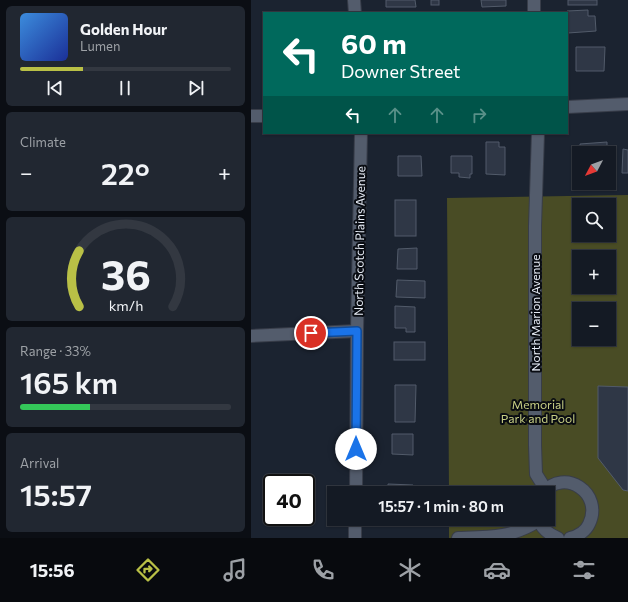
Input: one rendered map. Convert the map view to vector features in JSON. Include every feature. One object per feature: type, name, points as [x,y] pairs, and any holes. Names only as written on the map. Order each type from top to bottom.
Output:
[{"type":"street","points":[[354,0],[355,12]]},
{"type":"street","points":[[534,0],[534,12]]},
{"type":"street","points":[[568,107],[628,104]]},
{"type":"street","points":[[251,116],[263,116]]},
{"type":"street","name":"North Scotch Plains Avenue","points":[[356,486],[357,331],[361,134]]},
{"type":"street","name":"North Marion Avenue","points":[[538,134],[535,226],[535,445],[536,474],[542,486]]},
{"type":"street","points":[[251,336],[357,331]]},
{"type":"street","points":[[552,486],[562,482],[571,483],[579,486],[586,492],[591,500],[593,509],[592,518],[588,526],[582,533],[570,538]]},
{"type":"street","points":[[355,526],[355,538]]},
{"type":"street","points":[[458,538],[507,535],[521,532],[530,526]]},
{"type":"street","points":[[541,526],[551,537]]},
{"type":"green space","name":"Memorial Park and Pool","points":[[628,195],[628,538],[449,538],[449,526],[555,526],[555,486],[449,486],[447,198]]},
{"type":"building","points":[[386,0],[415,0],[416,7],[386,7]]},
{"type":"building","points":[[431,0],[439,0],[439,5],[431,5]]},
{"type":"building","points":[[481,0],[506,0],[506,6],[482,7]]},
{"type":"building","points":[[568,0],[597,0],[597,5],[568,5]]},
{"type":"building","points":[[588,10],[588,16],[595,16],[596,31],[568,33],[567,11]]},
{"type":"building","points":[[576,47],[605,47],[604,71],[576,71]]},
{"type":"building","points":[[486,142],[499,142],[499,147],[505,147],[505,175],[486,174]]},
{"type":"building","points":[[607,142],[607,146],[580,146],[580,144]]},
{"type":"building","points":[[623,149],[628,150],[628,173],[622,173]]},
{"type":"building","points":[[398,156],[421,156],[422,176],[398,176]]},
{"type":"building","points":[[451,156],[472,156],[472,174],[470,174],[470,178],[459,177],[459,173],[451,173]]},
{"type":"building","points":[[395,200],[416,200],[416,236],[395,236]]},
{"type":"building","points":[[417,248],[417,269],[397,269],[398,249]]},
{"type":"building","points":[[397,280],[425,281],[425,298],[396,297]]},
{"type":"building","points":[[395,306],[415,307],[415,332],[406,332],[406,328],[395,328]]},
{"type":"building","points":[[394,342],[425,342],[425,360],[394,360]]},
{"type":"building","points":[[395,385],[416,385],[415,422],[395,422]]},
{"type":"building","points":[[598,386],[628,387],[628,491],[623,490],[598,458]]},
{"type":"building","points":[[392,434],[413,434],[413,455],[392,454]]},
{"type":"building","points":[[388,484],[413,485],[413,486],[388,486]]},
{"type":"route","points":[[311,333],[357,331],[356,449]]}]
